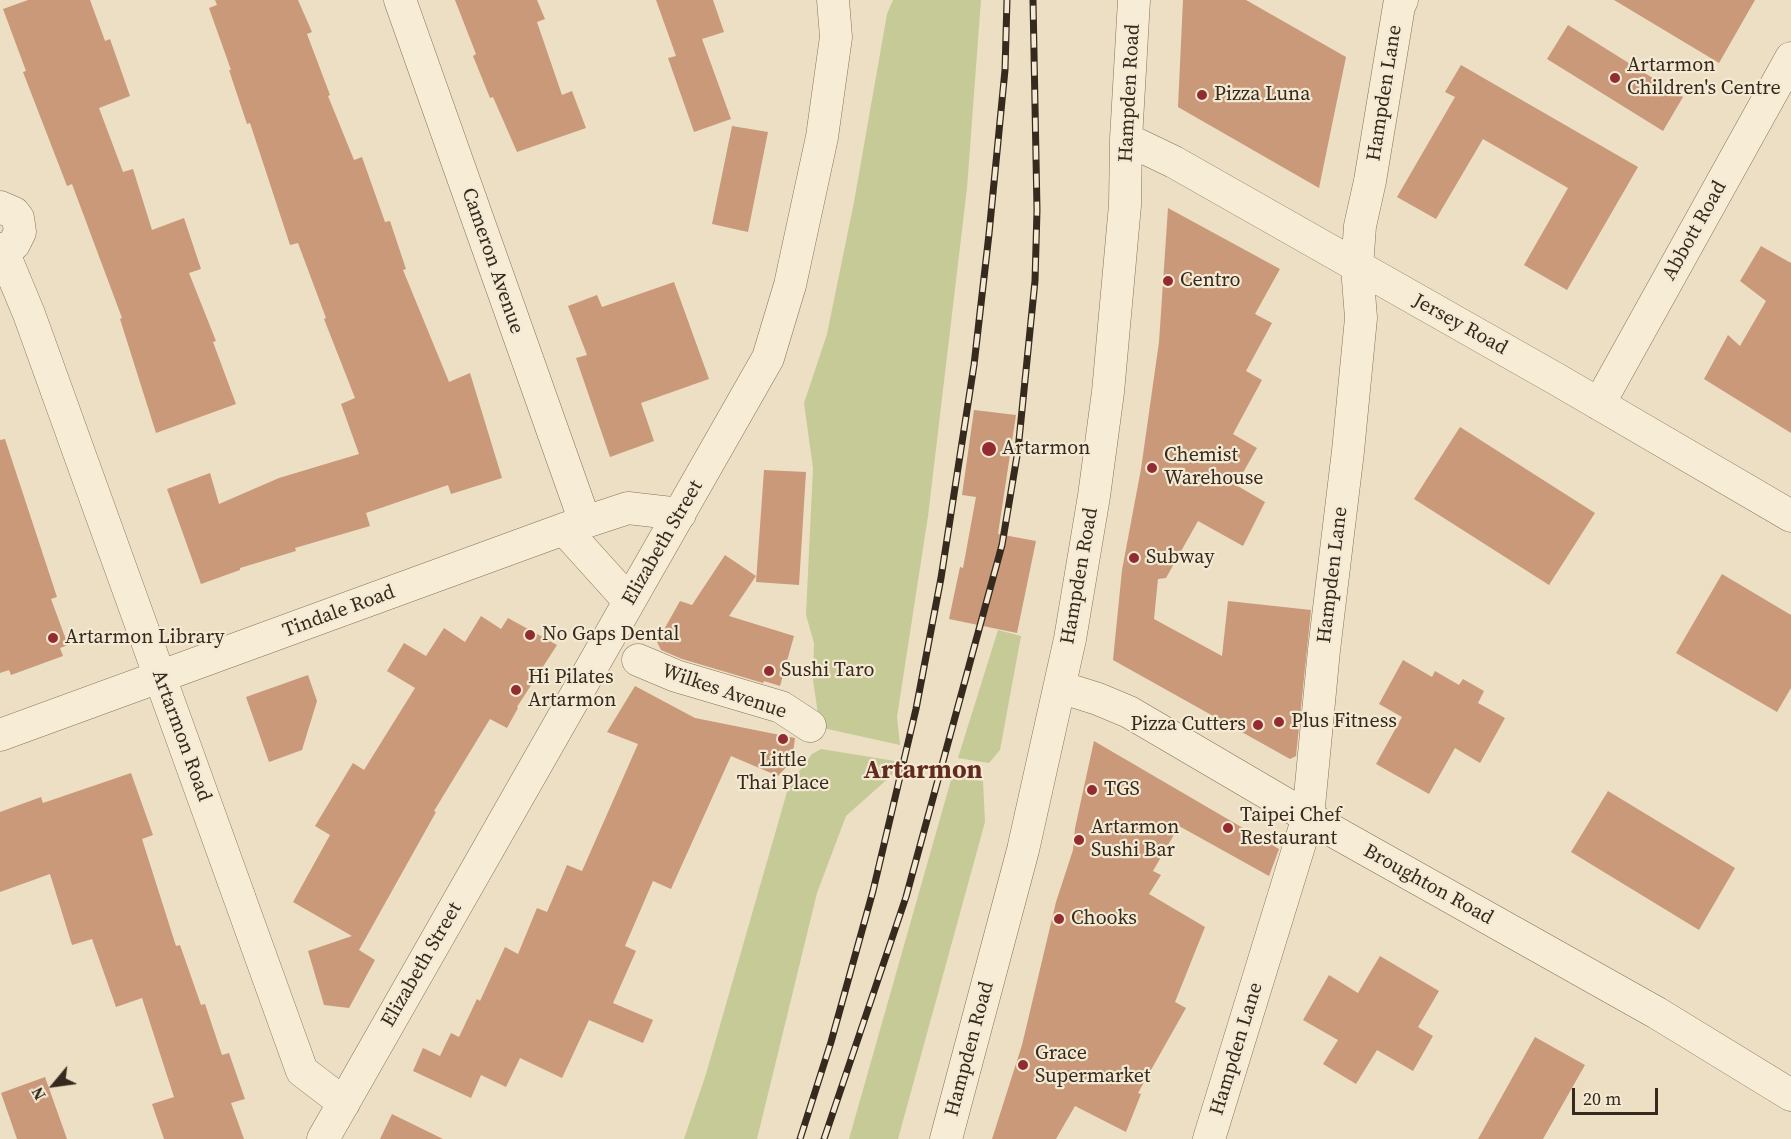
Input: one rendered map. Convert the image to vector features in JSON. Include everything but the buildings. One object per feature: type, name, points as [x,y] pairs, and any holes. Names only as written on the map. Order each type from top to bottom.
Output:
[{"type":"street","name":"Cameron Avenue","points":[[400,0],[575,526]]},
{"type":"street","name":"Elizabeth Street","points":[[323,1139],[768,358],[790,285],[822,137],[836,37],[833,0]]},
{"type":"street","name":"Hampden Road","points":[[946,1139],[1023,850],[1070,639],[1094,496],[1108,392],[1125,205],[1126,139],[1134,0]]},
{"type":"street","name":"Hampden Lane","points":[[1209,1139],[1308,817],[1324,650],[1348,451],[1356,348],[1361,318],[1357,267],[1360,226],[1370,181],[1399,6],[1402,0]]},
{"type":"street","name":"Abbott Road","points":[[1599,404],[1791,58]]},
{"type":"street","name":"Jersey Road","points":[[1126,139],[1174,162],[1791,516]]},
{"type":"street","points":[[0,207],[14,213],[20,225],[18,238],[9,248],[1,249]]},
{"type":"street","name":"Artarmon Road","points":[[1,249],[29,314],[302,1071],[344,1103]]},
{"type":"street","name":"Tindale Road","points":[[0,735],[628,508],[680,514]]},
{"type":"street","points":[[575,526],[629,601]]},
{"type":"street","name":"Wilkes Avenue","points":[[638,660],[676,676],[781,707],[810,726]]},
{"type":"street","name":"Broughton Road","points":[[1060,687],[1129,712],[1308,817],[1657,1013],[1791,1095]]},
{"type":"green space","points":[[893,0],[981,0],[967,188],[928,516],[897,717],[900,745],[823,728],[819,721],[813,680],[814,643],[806,615],[813,468],[804,403],[827,334],[854,202],[887,14]]},
{"type":"green space","points":[[998,630],[1021,636],[1000,750],[989,763],[958,758]]},
{"type":"green space","points":[[821,749],[895,761],[892,775],[846,816],[817,893],[757,1139],[684,1139],[706,1074],[789,785],[812,754]]},
{"type":"green space","points":[[953,773],[983,781],[985,822],[898,1139],[849,1139]]},
{"type":"railway","points":[[800,1139],[831,1042],[873,891],[916,709],[941,578],[974,365],[989,234],[1005,70],[1007,0]]},
{"type":"railway","points":[[824,1139],[906,897],[1002,545],[1018,450],[1035,281],[1037,210],[1033,0]]},
{"type":"place","name":"Artarmon Children's Centre","points":[[1615,78]]},
{"type":"place","name":"Pizza Luna","points":[[1202,95]]},
{"type":"place","name":"Centro","points":[[1168,281]]},
{"type":"place","name":"Artarmon","points":[[989,449]]},
{"type":"place","name":"Chemist Warehouse","points":[[1152,468]]},
{"type":"place","name":"Subway","points":[[1134,558]]},
{"type":"place","name":"No Gaps Dental","points":[[530,635]]},
{"type":"place","name":"Artarmon Library","points":[[53,638]]},
{"type":"place","name":"Sushi Taro","points":[[769,671]]},
{"type":"place","name":"Hi Pilates Artarmon","points":[[516,690]]},
{"type":"place","name":"Plus Fitness","points":[[1279,722]]},
{"type":"place","name":"Pizza Cutters","points":[[1258,725]]},
{"type":"place","name":"Little Thai Place","points":[[783,739]]},
{"type":"place","name":"TGS","points":[[1092,790]]},
{"type":"place","name":"Taipei Chef Restaurant","points":[[1228,828]]},
{"type":"place","name":"Artarmon Sushi Bar","points":[[1079,840]]},
{"type":"place","name":"Chooks","points":[[1059,919]]},
{"type":"place","name":"Grace Supermarket","points":[[1023,1065]]},
{"type":"district","name":"Artarmon","points":[[923,771]]}]
